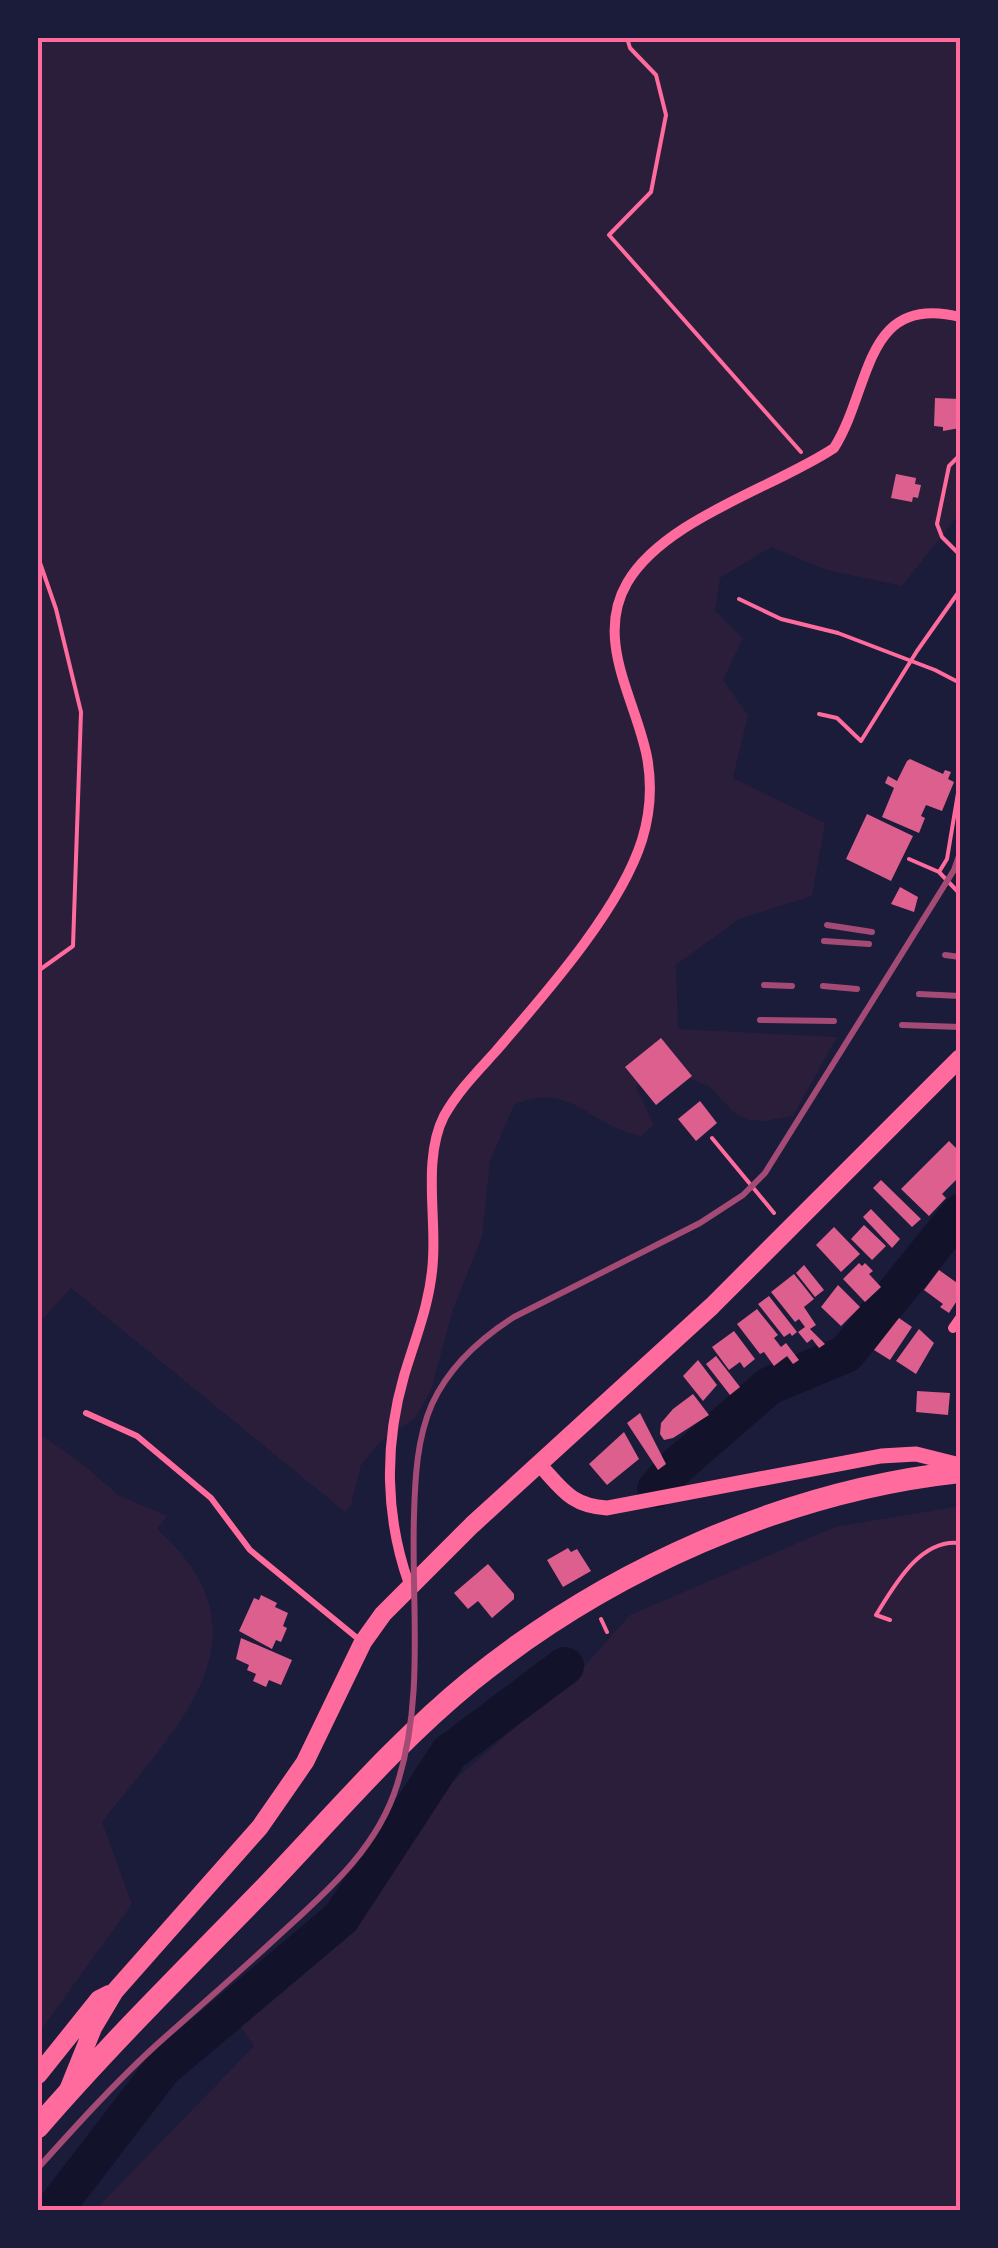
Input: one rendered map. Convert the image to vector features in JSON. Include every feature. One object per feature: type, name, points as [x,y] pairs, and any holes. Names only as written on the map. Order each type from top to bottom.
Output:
[{"type":"highway","points":[[38,2128],[134,2018],[388,1760],[434,1714],[511,1650],[638,1572],[744,1526],[810,1504],[960,1468]]},
{"type":"main road","points":[[66,2095],[93,2028],[114,1991],[282,1798],[319,1737],[364,1642],[382,1614],[409,1584],[712,1306],[960,1058]]},
{"type":"main road","points":[[38,2075],[99,1999],[114,1991]]},
{"type":"street","points":[[409,1584],[392,1530],[391,1442],[397,1400],[429,1294],[434,1258],[435,1154],[442,1120],[464,1086],[594,928],[625,881],[642,839],[650,796],[648,760],[617,666],[616,606],[628,580],[644,560],[673,537],[834,448],[848,426],[872,354],[886,332],[903,317],[923,312],[960,317]]},
{"type":"street","points":[[540,1464],[570,1498],[585,1507],[607,1508],[881,1456],[916,1454],[960,1468]]},
{"type":"lane","points":[[86,1413],[137,1436],[211,1498],[250,1550],[364,1642]]},
{"type":"path","points":[[627,38],[630,48],[656,76],[666,115],[651,192],[609,235],[811,463]]},
{"type":"path","points":[[960,456],[949,466],[937,524],[942,537],[960,555]]},
{"type":"path","points":[[38,558],[56,609],[81,712],[73,946],[38,971]]},
{"type":"path","points":[[819,714],[838,718],[861,741],[960,590]]},
{"type":"path","points":[[739,599],[780,619],[838,633],[960,683]]},
{"type":"path","points":[[939,872],[947,859],[960,781]]},
{"type":"path","points":[[909,859],[939,872],[960,894]]},
{"type":"path","points":[[712,1138],[774,1213]]},
{"type":"path","points":[[890,1620],[876,1615],[898,1580],[920,1557],[947,1542],[960,1543]]},
{"type":"path","points":[[600,1615],[607,1632]]},
{"type":"shaded area","points":[[38,38],[960,38],[960,513],[902,586],[827,570],[771,547],[720,578],[715,611],[743,638],[723,680],[748,715],[733,778],[825,823],[812,896],[739,919],[676,965],[678,1029],[837,1037],[793,1116],[748,1120],[733,1112],[709,1086],[652,1066],[636,1087],[654,1125],[641,1136],[608,1124],[566,1101],[534,1099],[514,1105],[490,1161],[482,1237],[453,1309],[431,1390],[415,1418],[379,1443],[361,1465],[351,1505],[345,1512],[71,1288],[38,1324]]},
{"type":"shaded area","points":[[38,1433],[118,1495],[167,1516],[157,1529],[192,1568],[210,1607],[212,1644],[202,1680],[183,1716],[102,1822],[132,1904],[38,2034]]},
{"type":"shaded area","points":[[960,1506],[960,2210],[95,2210],[254,2046],[240,2026],[348,1934],[442,1791],[583,1668],[630,1615],[835,1527]]},
{"type":"building","points":[[935,398],[960,399],[960,428],[943,431],[943,427],[934,426]]},
{"type":"building","points":[[896,474],[916,478],[915,484],[921,485],[918,498],[913,497],[912,502],[891,498]]},
{"type":"building","points":[[910,759],[943,774],[945,770],[951,772],[948,779],[954,782],[942,811],[926,805],[919,833],[882,817],[894,788],[885,783],[888,776],[897,781]]},
{"type":"building","points":[[867,814],[913,836],[891,881],[846,859]]},
{"type":"building","points":[[900,887],[918,897],[914,912],[891,904]]},
{"type":"building","points":[[661,1038],[692,1076],[656,1105],[625,1067]]},
{"type":"building","points":[[700,1101],[717,1123],[696,1141],[678,1119]]},
{"type":"building","points":[[949,1141],[960,1152],[960,1176],[942,1194],[946,1198],[929,1216],[901,1189]]},
{"type":"building","points":[[881,1180],[921,1219],[912,1227],[873,1188]]},
{"type":"building","points":[[871,1209],[900,1239],[892,1248],[863,1217]]},
{"type":"building","points":[[864,1225],[886,1246],[872,1260],[851,1239]]},
{"type":"building","points":[[834,1227],[860,1254],[841,1272],[816,1245]]},
{"type":"building","points":[[859,1263],[873,1271],[869,1274],[881,1287],[865,1302],[843,1279]]},
{"type":"building","points":[[804,1265],[824,1290],[815,1297],[796,1273]]},
{"type":"building","points":[[939,1270],[960,1285],[960,1296],[949,1313],[924,1290]]},
{"type":"building","points":[[794,1274],[814,1299],[804,1307],[816,1325],[810,1329],[825,1344],[819,1348],[812,1339],[807,1343],[798,1332],[805,1327],[799,1319],[795,1322],[771,1292]]},
{"type":"building","points":[[838,1285],[860,1307],[841,1326],[821,1307]]},
{"type":"building","points":[[769,1296],[797,1332],[792,1336],[790,1333],[784,1337],[758,1304]]},
{"type":"building","points":[[757,1309],[778,1335],[774,1338],[781,1347],[786,1343],[799,1360],[793,1364],[787,1356],[774,1366],[764,1352],[760,1354],[737,1324]]},
{"type":"building","points":[[899,1318],[912,1327],[890,1360],[874,1350]]},
{"type":"building","points":[[919,1329],[934,1343],[916,1374],[896,1361]]},
{"type":"building","points":[[734,1331],[755,1359],[744,1368],[740,1362],[729,1370],[712,1347]]},
{"type":"building","points":[[716,1356],[740,1387],[730,1395],[706,1364]]},
{"type":"building","points":[[698,1360],[717,1385],[703,1401],[683,1376]]},
{"type":"building","points":[[917,1391],[950,1393],[948,1415],[916,1412]]},
{"type":"building","points":[[693,1394],[709,1415],[664,1440],[661,1423]]},
{"type":"building","points":[[640,1413],[666,1464],[658,1470],[627,1423]]},
{"type":"building","points":[[624,1432],[639,1459],[607,1485],[589,1464]]},
{"type":"building","points":[[568,1548],[571,1552],[577,1549],[591,1571],[563,1587],[547,1560]]},
{"type":"building","points":[[488,1564],[514,1594],[514,1599],[492,1618],[478,1601],[468,1609],[454,1593]]},
{"type":"building","points":[[261,1595],[288,1613],[281,1642],[276,1640],[272,1649],[239,1631],[254,1598],[259,1600]]},
{"type":"building","points":[[241,1638],[292,1660],[281,1685],[269,1680],[266,1687],[253,1681],[256,1674],[236,1659]]},
{"type":"waterway","points":[[656,1489],[769,1386],[846,1354],[960,1213]]},
{"type":"waterway","points":[[54,2210],[163,2068],[341,1918],[449,1753],[565,1666]]},
{"type":"railway","points":[[38,2168],[138,2062],[331,1887],[377,1830],[397,1785],[406,1752],[414,1685],[418,1458],[427,1417],[447,1378],[478,1344],[514,1317],[700,1223],[743,1195],[765,1173],[954,870],[960,853]]},
{"type":"railway","points":[[827,925],[872,932]]},
{"type":"railway","points":[[824,941],[869,944]]},
{"type":"railway","points":[[945,955],[960,957]]},
{"type":"railway","points":[[764,985],[792,986]]},
{"type":"railway","points":[[823,986],[857,989]]},
{"type":"railway","points":[[919,994],[960,996]]},
{"type":"railway","points":[[760,1020],[834,1021]]},
{"type":"railway","points":[[902,1025],[960,1027]]}]
